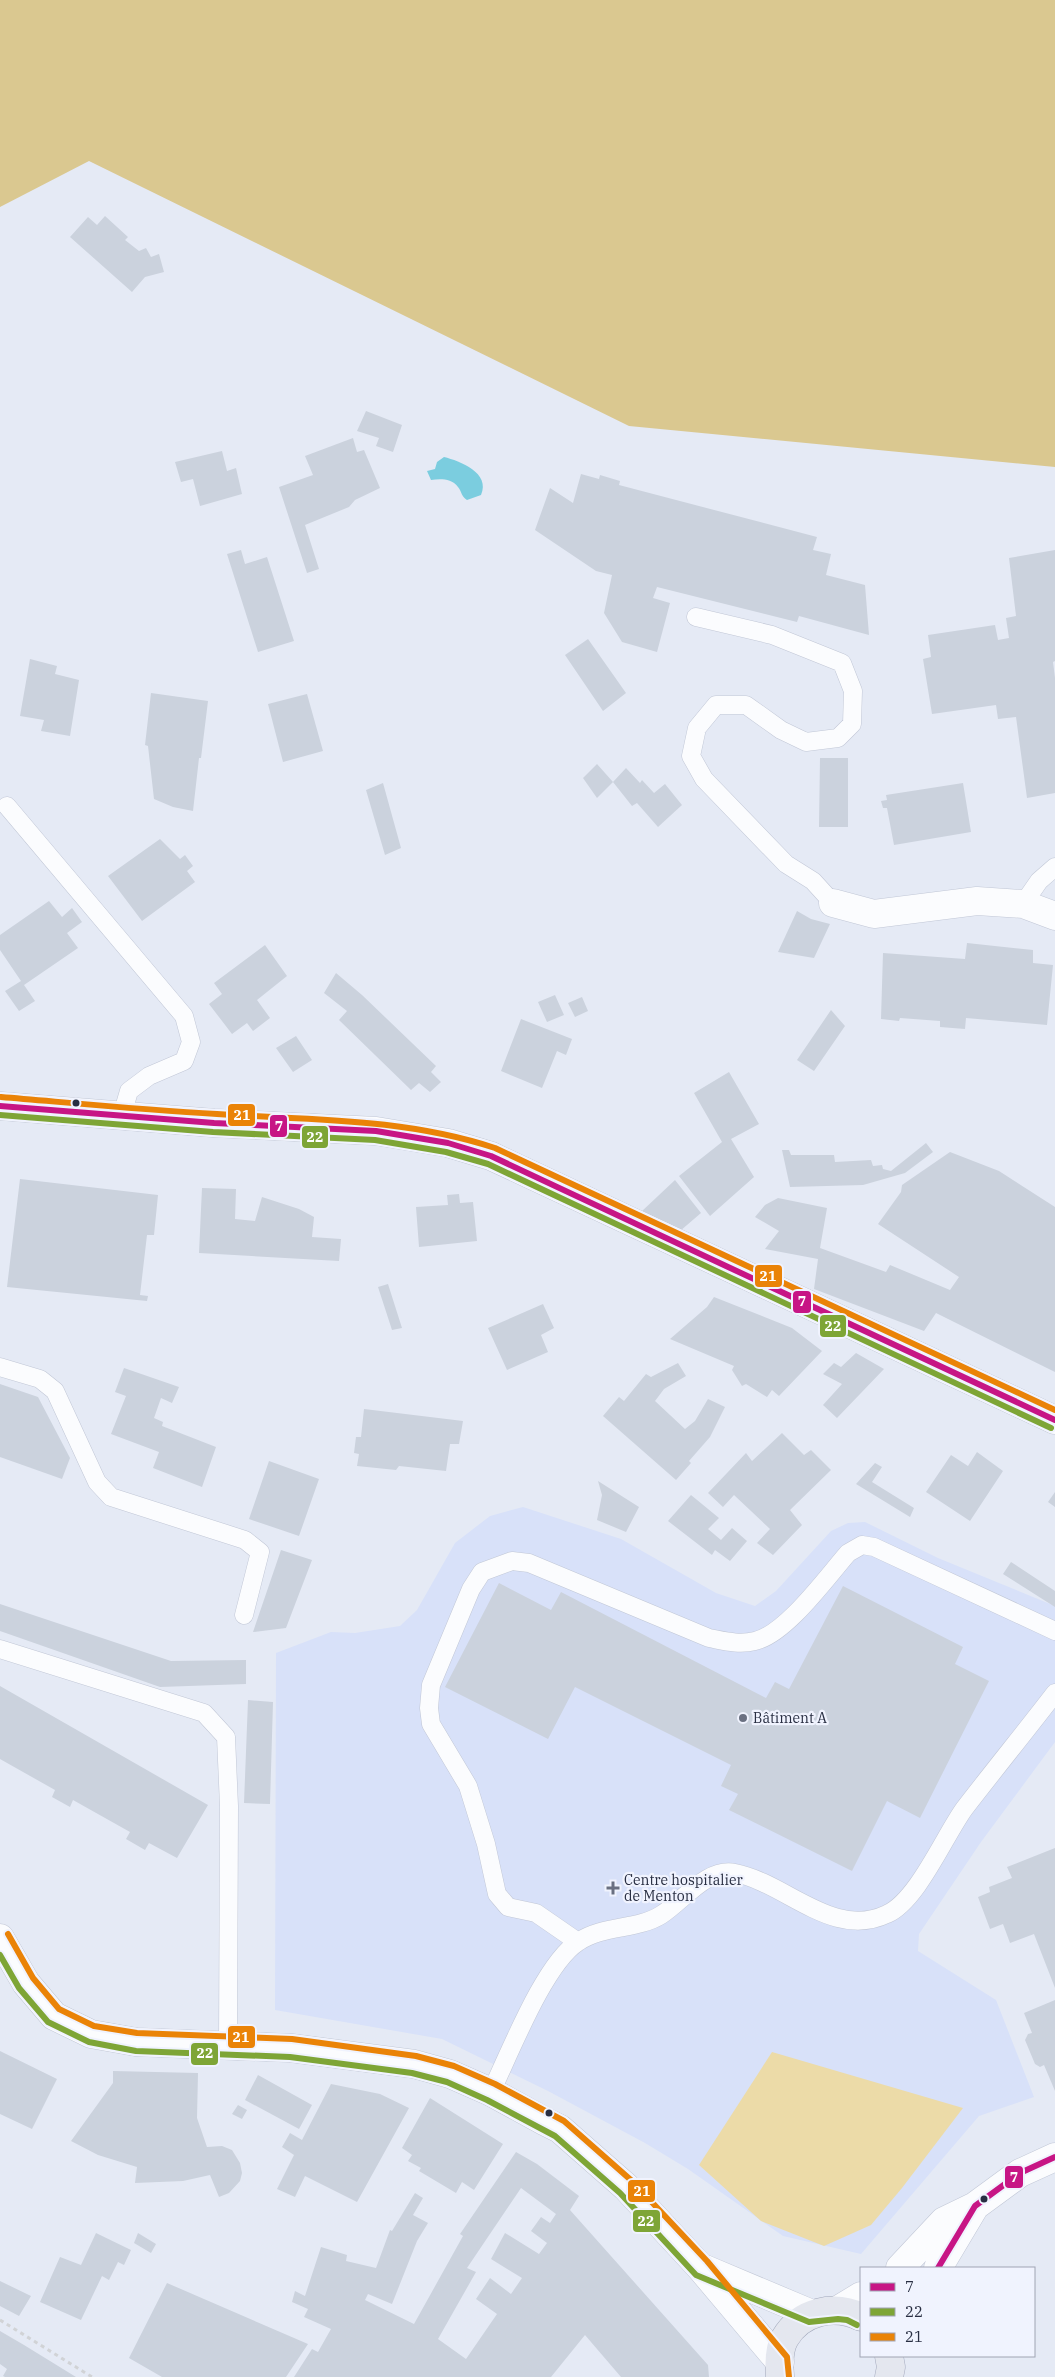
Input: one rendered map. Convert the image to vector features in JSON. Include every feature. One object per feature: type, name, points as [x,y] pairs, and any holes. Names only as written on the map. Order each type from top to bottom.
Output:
[{"type":"main road","points":[[780,2370],[784,2339],[796,2325],[837,2314]]},
{"type":"street","points":[[833,903],[874,914],[977,901],[1022,904],[1055,916]]},
{"type":"street","points":[[0,1106],[376,1131],[448,1143],[492,1156],[1055,1420]]},
{"type":"street","points":[[0,1938],[26,1982],[54,2016],[92,2034],[136,2042],[291,2048],[414,2064],[450,2074],[490,2092],[560,2130],[626,2187],[700,2267],[780,2370]]},
{"type":"street","points":[[901,2267],[944,2221],[975,2206],[1020,2173],[1055,2157]]},
{"type":"street","points":[[939,2267],[975,2206]]},
{"type":"street","points":[[700,2267],[837,2314],[860,2297]]},
{"type":"lane","points":[[696,617],[772,635],[842,663],[853,691],[852,724],[838,738],[806,742],[781,730],[746,705],[716,705],[697,728],[692,756],[704,779],[786,864],[813,881],[833,903]]},
{"type":"lane","points":[[7,806],[184,1016],[191,1042],[184,1061],[149,1076],[129,1091],[122,1115]]},
{"type":"lane","points":[[1022,904],[1039,881],[1055,867]]},
{"type":"lane","points":[[0,1367],[40,1379],[55,1391],[97,1482],[111,1497],[245,1540],[260,1552],[244,1615]]},
{"type":"lane","points":[[578,1942],[536,1913],[508,1907],[497,1894],[486,1844],[468,1786],[432,1724],[429,1708],[432,1685],[471,1589],[482,1572],[498,1564],[512,1561],[530,1563],[709,1638],[732,1643],[755,1641],[774,1634],[848,1553],[862,1545],[874,1547],[1055,1631]]},
{"type":"lane","points":[[0,1649],[204,1713],[226,1737],[229,1806],[228,2046]]},
{"type":"lane","points":[[490,2092],[546,1978],[578,1942],[597,1933],[660,1916],[712,1876],[726,1871],[760,1882],[818,1911],[848,1921],[869,1920],[888,1914],[906,1900],[963,1811],[1055,1693]]},
{"type":"path","points":[[0,2320],[92,2377]]},
{"type":"shaded area","points":[[0,0],[1055,0],[1055,467],[629,426],[89,161],[0,207]]},
{"type":"shaded area","name":"Centre hospitalier de Menton","points":[[523,1507],[621,1539],[716,1593],[755,1606],[776,1591],[831,1531],[848,1523],[865,1522],[938,1558],[1055,1606],[1055,1742],[981,1842],[919,1934],[918,1951],[996,2000],[1034,2097],[979,2116],[861,2254],[783,2236],[688,2169],[645,2143],[548,2091],[442,2039],[275,2010],[276,1653],[331,1632],[355,1633],[400,1626],[417,1610],[455,1543],[490,1516]]},
{"type":"shaded area","points":[[772,2052],[963,2108],[871,2225],[824,2246],[761,2221],[699,2165]]},
{"type":"water","points":[[444,457],[465,465],[478,474],[482,480],[483,487],[481,495],[467,500],[452,482],[442,479],[431,480],[427,471],[435,469],[437,462]]},
{"type":"building","points":[[105,216],[128,237],[125,240],[139,251],[146,248],[151,257],[159,254],[164,272],[145,277],[132,292],[70,237],[88,217],[97,225]]},
{"type":"building","points":[[366,411],[402,425],[393,452],[376,446],[379,438],[357,431]]},
{"type":"building","points":[[353,438],[357,452],[364,450],[380,488],[355,500],[349,507],[305,525],[319,569],[307,573],[279,487],[313,475],[305,456]]},
{"type":"building","points":[[222,451],[227,471],[236,468],[242,494],[200,506],[193,479],[181,482],[175,462]]},
{"type":"building","points":[[581,474],[599,479],[600,475],[620,481],[619,485],[817,537],[813,550],[831,554],[826,575],[865,585],[869,635],[799,616],[797,622],[657,587],[653,598],[670,603],[657,652],[622,642],[604,613],[612,575],[596,571],[535,530],[550,488],[573,503]]},
{"type":"building","points":[[241,550],[245,564],[267,557],[294,641],[258,652],[227,554]]},
{"type":"building","points":[[1055,550],[1055,661],[1053,662],[1055,678],[1055,793],[1027,798],[1016,717],[998,719],[996,705],[932,714],[923,659],[931,657],[928,635],[995,625],[998,640],[1009,638],[1006,618],[1016,616],[1009,558]]},
{"type":"building","points":[[588,639],[626,693],[603,711],[565,655]]},
{"type":"building","points":[[30,659],[57,666],[55,674],[79,680],[70,736],[41,731],[44,720],[20,716]]},
{"type":"building","points":[[151,693],[208,701],[193,811],[173,807],[154,799],[148,746],[145,745]]},
{"type":"building","points":[[307,694],[323,751],[283,762],[268,704]]},
{"type":"building","points":[[820,758],[848,758],[848,827],[819,827]]},
{"type":"building","points":[[597,764],[613,782],[597,798],[583,778]]},
{"type":"building","points":[[626,768],[640,783],[642,780],[654,793],[665,784],[682,805],[658,827],[637,803],[632,806],[613,782]]},
{"type":"building","points":[[383,783],[401,848],[385,855],[366,790]]},
{"type":"building","points":[[963,783],[971,832],[894,845],[887,808],[883,808],[881,801],[887,800],[886,795]]},
{"type":"building","points":[[160,839],[180,859],[185,855],[193,866],[187,871],[195,882],[142,921],[108,876]]},
{"type":"building","points":[[49,901],[62,917],[72,908],[82,922],[67,933],[78,948],[24,985],[35,1001],[19,1011],[5,991],[21,981],[0,950],[0,935]]},
{"type":"building","points":[[797,911],[811,919],[830,924],[814,958],[778,952]]},
{"type":"building","points":[[967,943],[1033,950],[1033,963],[1053,965],[1047,1025],[966,1018],[965,1029],[940,1027],[940,1021],[900,1018],[899,1021],[881,1019],[883,953],[965,959]]},
{"type":"building","points":[[265,945],[287,976],[257,1000],[270,1018],[253,1031],[247,1023],[232,1034],[209,1004],[222,994],[214,983]]},
{"type":"building","points":[[336,973],[362,995],[436,1066],[431,1072],[441,1082],[430,1092],[419,1083],[411,1090],[339,1020],[347,1011],[324,993]]},
{"type":"building","points":[[555,995],[564,1015],[547,1022],[538,1002]]},
{"type":"building","points":[[582,997],[588,1011],[575,1017],[568,1003]]},
{"type":"building","points":[[831,1010],[845,1026],[814,1071],[797,1060]]},
{"type":"building","points":[[521,1019],[572,1039],[566,1055],[557,1051],[542,1088],[501,1071]]},
{"type":"building","points":[[296,1036],[312,1060],[293,1072],[276,1048]]},
{"type":"building","points":[[729,1072],[759,1124],[731,1139],[754,1177],[710,1216],[679,1176],[722,1142],[694,1093]]},
{"type":"building","points":[[926,1143],[933,1152],[905,1173],[863,1185],[790,1187],[782,1150],[789,1150],[791,1155],[834,1155],[835,1162],[871,1160],[873,1166],[882,1165],[883,1169],[891,1171]]},
{"type":"building","points":[[950,1152],[999,1171],[1055,1207],[1055,1372],[936,1313],[924,1331],[814,1289],[818,1259],[765,1249],[779,1231],[755,1217],[765,1205],[778,1198],[827,1208],[820,1248],[886,1272],[890,1265],[950,1290],[959,1277],[878,1224],[901,1192],[902,1185]]},
{"type":"building","points":[[20,1179],[158,1195],[154,1235],[147,1235],[140,1295],[148,1296],[147,1301],[7,1287]]},
{"type":"building","points":[[675,1180],[701,1213],[680,1231],[641,1212]]},
{"type":"building","points":[[202,1188],[236,1189],[235,1219],[255,1221],[262,1197],[299,1209],[314,1217],[312,1237],[341,1239],[339,1261],[199,1253]]},
{"type":"building","points":[[459,1194],[460,1203],[473,1202],[477,1241],[419,1247],[416,1207],[448,1205],[447,1195]]},
{"type":"building","points":[[388,1284],[402,1328],[392,1330],[378,1287]]},
{"type":"building","points":[[714,1297],[792,1328],[822,1351],[779,1396],[772,1390],[767,1397],[746,1384],[742,1386],[732,1370],[734,1366],[670,1339],[707,1307]]},
{"type":"building","points":[[543,1304],[554,1328],[541,1335],[548,1352],[507,1370],[488,1328]]},
{"type":"building","points":[[856,1353],[884,1369],[837,1418],[823,1405],[842,1384],[823,1374],[834,1363],[841,1367]]},
{"type":"building","points":[[678,1363],[686,1376],[664,1389],[655,1401],[685,1429],[695,1421],[708,1399],[725,1407],[710,1437],[689,1461],[691,1463],[676,1480],[603,1416],[619,1397],[624,1401],[646,1374],[651,1377]]},
{"type":"building","points":[[124,1368],[179,1387],[172,1403],[161,1398],[154,1418],[163,1422],[162,1426],[216,1447],[202,1487],[153,1468],[159,1452],[111,1434],[126,1396],[115,1392]]},
{"type":"building","points":[[0,1384],[38,1397],[70,1458],[62,1479],[0,1457]]},
{"type":"building","points":[[364,1409],[463,1421],[459,1444],[450,1444],[446,1471],[399,1466],[396,1470],[357,1466],[359,1454],[354,1453],[356,1437],[361,1437]]},
{"type":"building","points":[[782,1433],[804,1455],[811,1450],[831,1470],[790,1510],[802,1525],[773,1555],[757,1543],[770,1529],[734,1495],[723,1507],[708,1493],[746,1453],[752,1461]]},
{"type":"building","points":[[977,1452],[1003,1471],[970,1521],[926,1492],[951,1455],[968,1466]]},
{"type":"building","points":[[269,1461],[319,1479],[299,1536],[249,1519]]},
{"type":"building","points":[[875,1463],[882,1467],[872,1482],[914,1508],[910,1517],[856,1484]]},
{"type":"building","points":[[598,1481],[639,1507],[626,1532],[597,1520],[602,1495]]},
{"type":"building","points":[[1055,1492],[1055,1507],[1048,1502]]},
{"type":"building","points":[[691,1495],[719,1518],[708,1529],[721,1540],[732,1528],[747,1541],[730,1561],[715,1550],[712,1555],[668,1521]]},
{"type":"building","points":[[281,1550],[312,1560],[286,1628],[253,1632]]},
{"type":"building","points":[[1011,1562],[1055,1591],[1055,1607],[1003,1574]]},
{"type":"building","name":"Bâtiment A","points":[[499,1583],[551,1610],[561,1592],[766,1698],[775,1682],[789,1689],[843,1586],[963,1647],[955,1664],[989,1681],[920,1818],[887,1801],[852,1871],[729,1810],[738,1794],[721,1786],[731,1765],[575,1687],[548,1739],[445,1687]]},
{"type":"building","points":[[0,1604],[171,1661],[246,1660],[246,1684],[160,1687],[0,1631]]},
{"type":"building","points":[[0,1686],[208,1805],[177,1858],[149,1843],[145,1850],[126,1839],[130,1832],[73,1800],[70,1807],[52,1797],[55,1790],[0,1759]]},
{"type":"building","points":[[248,1700],[273,1702],[270,1804],[244,1803]]},
{"type":"building","points":[[1055,1848],[1055,1988],[1034,1934],[1010,1943],[1003,1924],[990,1929],[978,1897],[990,1892],[989,1887],[1012,1878],[1007,1867]]},
{"type":"building","points":[[1055,2000],[1055,2091],[1044,2065],[1040,2067],[1035,2064],[1025,2040],[1028,2034],[1032,2033],[1024,2013]]},
{"type":"building","points":[[0,2051],[57,2079],[32,2129],[0,2114]]},
{"type":"building","points":[[113,2071],[198,2073],[197,2118],[207,2147],[222,2146],[232,2150],[240,2163],[242,2173],[240,2181],[229,2193],[219,2197],[210,2175],[183,2181],[135,2183],[137,2167],[98,2155],[71,2141],[113,2083]]},
{"type":"building","points":[[258,2075],[312,2105],[299,2129],[245,2100]]},
{"type":"building","points":[[331,2084],[380,2094],[409,2108],[357,2202],[305,2176],[295,2197],[277,2189],[294,2155],[282,2147],[290,2133],[302,2140]]},
{"type":"building","points":[[430,2098],[503,2144],[474,2190],[462,2182],[456,2193],[419,2171],[421,2168],[408,2161],[412,2155],[402,2148]]},
{"type":"building","points":[[238,2105],[247,2110],[242,2119],[232,2114]]},
{"type":"building","points":[[516,2152],[537,2164],[579,2196],[570,2210],[708,2365],[709,2377],[621,2377],[585,2335],[551,2377],[294,2377],[312,2349],[318,2352],[331,2329],[304,2317],[308,2309],[292,2302],[295,2291],[305,2296],[321,2247],[347,2255],[346,2261],[376,2268],[390,2230],[392,2231],[415,2193],[423,2198],[413,2215],[428,2223],[417,2241],[392,2304],[368,2294],[365,2300],[414,2324],[463,2236],[460,2234]],"holes":[[[521,2188],[556,2214],[550,2223],[541,2217],[531,2231],[547,2243],[539,2254],[505,2233],[491,2259],[522,2278],[511,2294],[490,2278],[476,2299],[497,2314],[466,2359],[438,2339],[476,2272],[467,2268]]]},
{"type":"building","points":[[96,2233],[131,2250],[124,2265],[118,2262],[109,2280],[102,2276],[81,2320],[40,2302],[60,2257],[81,2265]]},
{"type":"building","points":[[138,2233],[156,2244],[151,2253],[134,2243]]},
{"type":"building","points":[[0,2281],[31,2296],[19,2316],[0,2306]]},
{"type":"building","points":[[167,2283],[308,2344],[286,2377],[162,2377],[129,2358]]},
{"type":"building","points":[[0,2331],[76,2377],[3,2376],[7,2369],[0,2364]]},
{"type":"transit line","name":"21","points":[[1,1097],[217,1114],[357,1122],[426,1131],[461,1138],[495,1148],[1055,1410]]},
{"type":"transit line","name":"7","points":[[0,1106],[214,1123],[376,1131],[448,1143],[491,1156],[1055,1420]]},
{"type":"transit line","name":"22","points":[[0,1115],[213,1132],[375,1140],[446,1152],[488,1164],[1051,1428]]},
{"type":"transit line","name":"21","points":[[8,1934],[33,1978],[59,2009],[94,2026],[137,2033],[292,2039],[416,2056],[454,2066],[495,2084],[564,2121],[632,2181],[707,2261],[787,2357],[789,2377]]},
{"type":"transit line","name":"22","points":[[0,1955],[19,1988],[48,2022],[89,2042],[136,2051],[290,2057],[412,2073],[447,2082],[487,2100],[555,2136],[620,2193],[696,2275],[809,2322],[838,2319],[847,2320],[857,2325]]},
{"type":"transit line","name":"7","points":[[939,2267],[975,2206],[1020,2173],[1055,2157]]},
{"type":"place","name":"Bâtiment A","points":[[743,1718]]},
{"type":"place","name":"Centre hospitalier de Menton","points":[[613,1888]]}]
